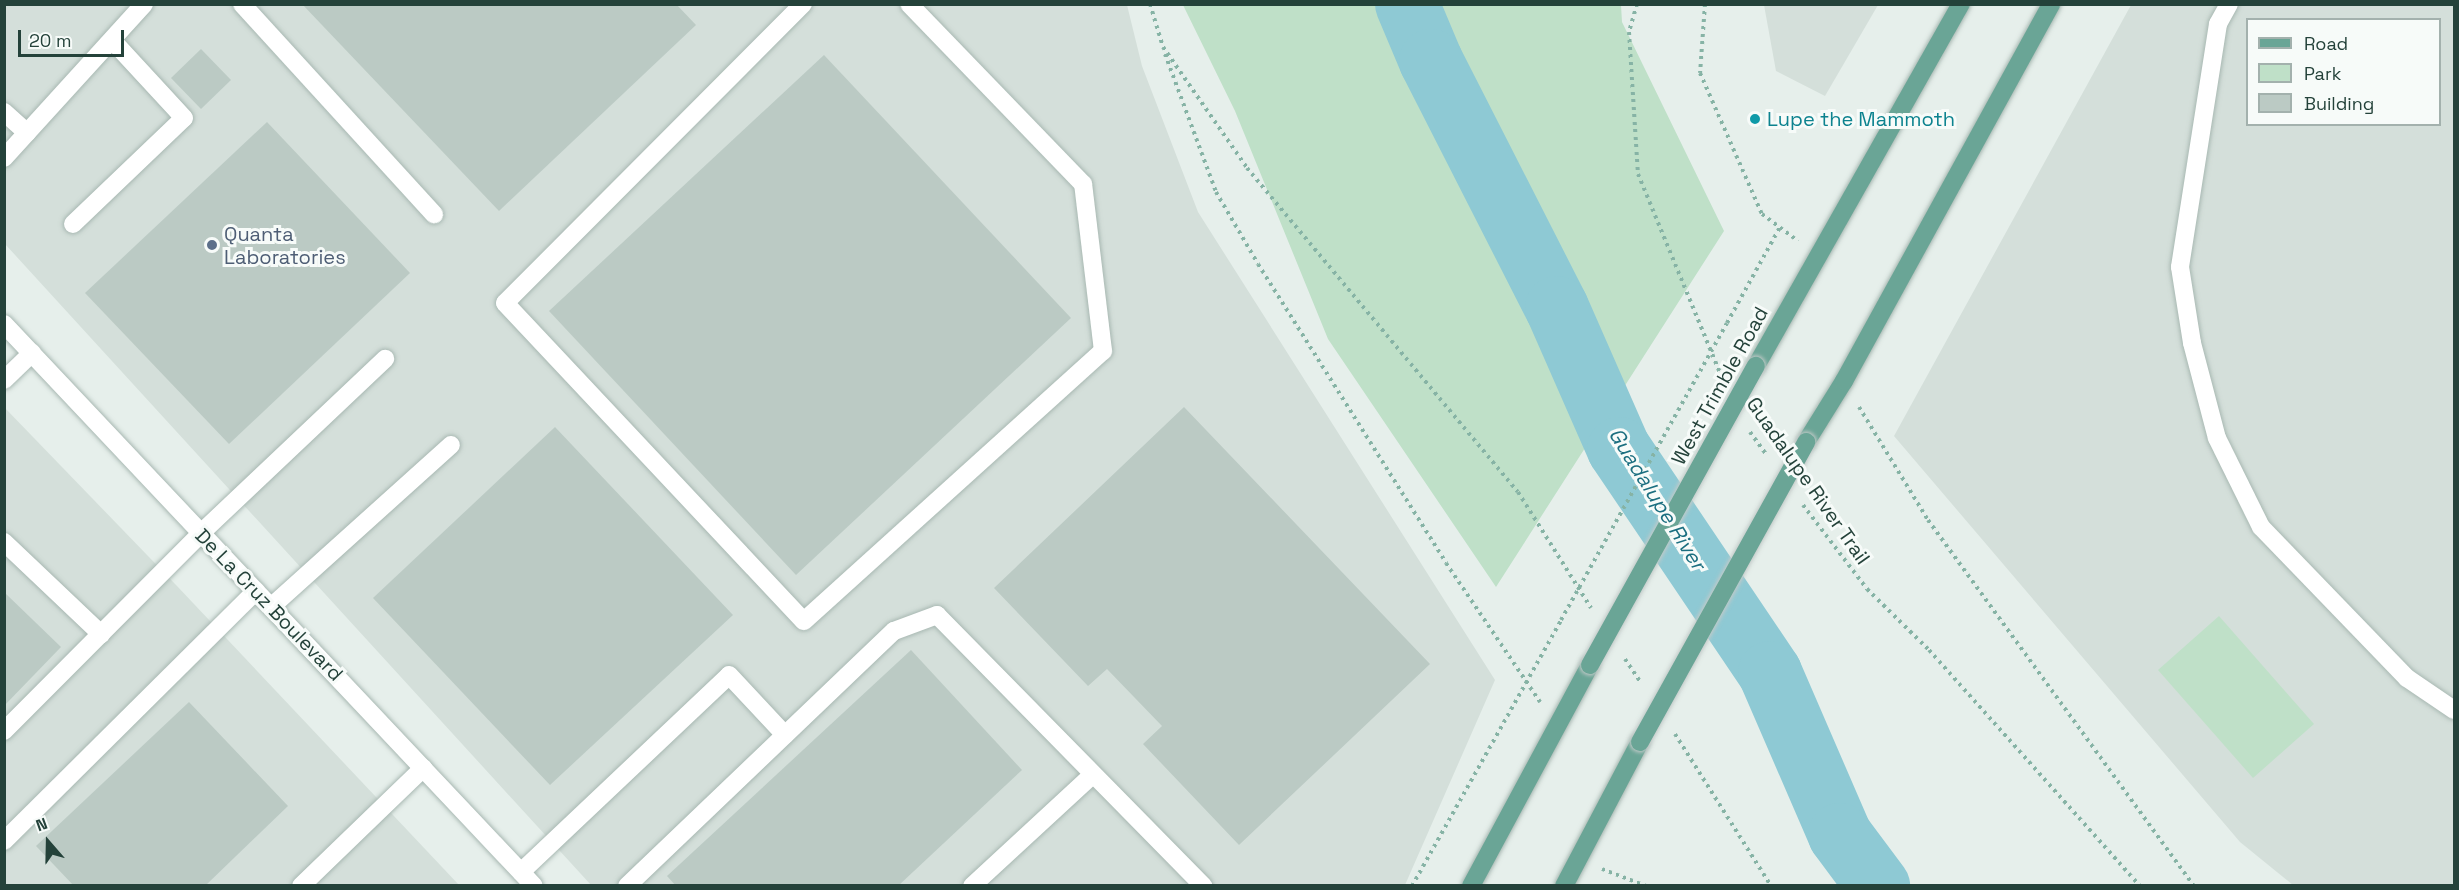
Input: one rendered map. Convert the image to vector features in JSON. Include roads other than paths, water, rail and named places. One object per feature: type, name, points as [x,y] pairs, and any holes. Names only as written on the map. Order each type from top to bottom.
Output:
[{"type":"main road","points":[[4,158],[144,4]]},
{"type":"main road","points":[[242,4],[434,214]]},
{"type":"main road","points":[[803,4],[505,303],[804,621],[1102,351],[1083,184],[909,4]]},
{"type":"main road","name":"West Trimble Road","points":[[1471,885],[1590,665],[1960,4]]},
{"type":"main road","points":[[1564,885],[1806,441],[1844,381],[2051,4]]},
{"type":"main road","points":[[2229,4],[2218,24],[2180,267],[2192,343],[2217,438],[2261,527],[2407,678],[2454,710]]},
{"type":"main road","points":[[73,224],[184,118],[112,40]]},
{"type":"main road","points":[[4,112],[27,133]]},
{"type":"main road","name":"De La Cruz Boulevard","points":[[4,324],[534,885]]},
{"type":"main road","points":[[4,380],[32,353]]},
{"type":"main road","points":[[4,731],[200,534],[385,358]]},
{"type":"main road","points":[[271,606],[451,445]]},
{"type":"main road","points":[[4,542],[101,634]]},
{"type":"main road","points":[[4,841],[256,591]]},
{"type":"main road","points":[[627,885],[894,631],[937,615],[1091,776],[1203,885]]},
{"type":"main road","points":[[521,872],[729,675],[785,735]]},
{"type":"main road","points":[[313,882],[423,768]]},
{"type":"main road","points":[[972,885],[1091,776]]},
{"type":"waterway","name":"Guadalupe River","points":[[1407,4],[1431,61],[1557,308],[1619,449],[1770,673],[1840,835],[1878,886]]},
{"type":"place","name":"Lupe the Mammoth","points":[[1755,119]]},
{"type":"place","name":"Quanta Laboratories","points":[[212,245]]}]
